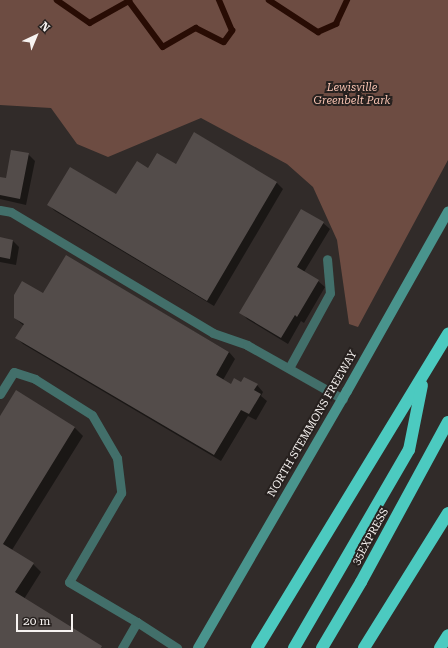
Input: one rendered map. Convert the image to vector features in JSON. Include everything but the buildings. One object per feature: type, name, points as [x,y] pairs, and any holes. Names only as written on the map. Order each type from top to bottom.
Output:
[{"type":"highway","points":[[257,648],[424,376],[448,334]]},
{"type":"highway","points":[[294,648],[409,450],[424,376]]},
{"type":"highway","points":[[440,436],[448,422]]},
{"type":"highway","points":[[440,436],[448,426]]},
{"type":"highway","name":"35EXPRESS","points":[[322,648],[361,582],[440,436]]},
{"type":"highway","points":[[364,648],[448,513]]},
{"type":"highway","points":[[440,648],[448,635]]},
{"type":"main road","name":"NORTH STEMMONS FREEWAY","points":[[198,648],[343,399],[448,212]]},
{"type":"lane","points":[[0,210],[11,212],[213,333],[247,345],[343,399]]},
{"type":"lane","points":[[289,368],[330,293],[327,258]]},
{"type":"lane","points":[[0,394],[14,372],[35,379],[92,415],[116,458],[121,493],[69,582],[137,622],[177,648]]},
{"type":"lane","points":[[122,648],[137,622]]},
{"type":"green space","name":"Lewisville Greenbelt Park","points":[[0,0],[448,0],[448,160],[358,327],[349,324],[337,240],[313,187],[287,164],[201,118],[108,157],[77,144],[51,108],[0,105]]},
{"type":"waterway","points":[[57,0],[90,23],[129,1],[163,47],[196,28],[224,42],[232,31],[219,0]]},
{"type":"waterway","points":[[269,0],[318,32],[336,24],[347,0]]}]
